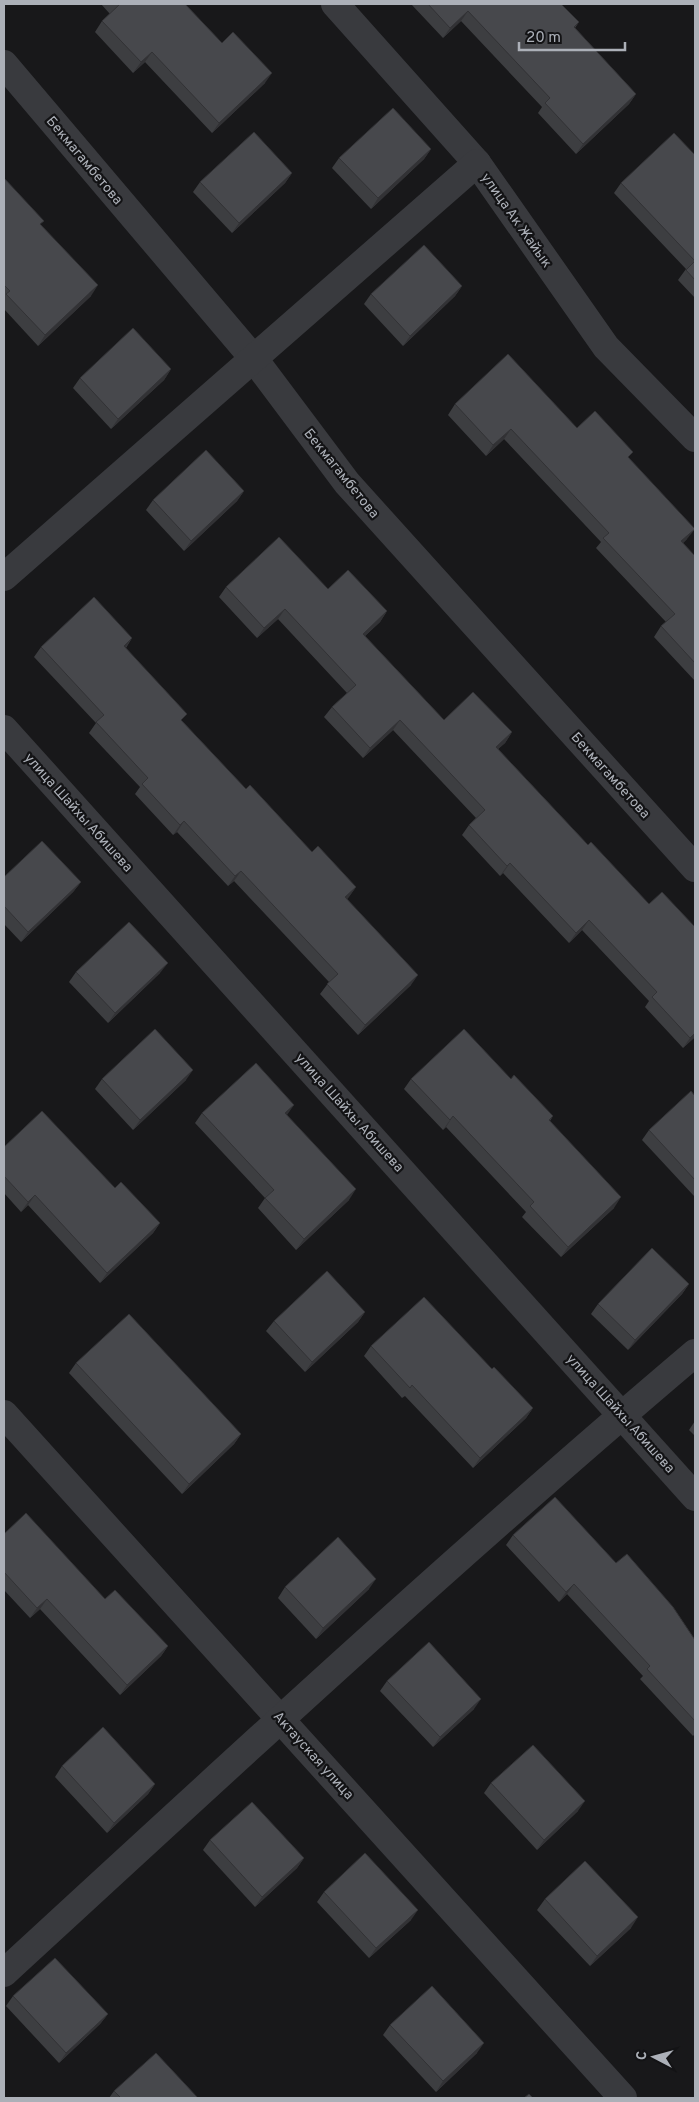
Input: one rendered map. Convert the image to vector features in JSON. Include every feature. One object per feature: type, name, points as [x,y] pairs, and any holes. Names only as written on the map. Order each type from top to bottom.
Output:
[{"type":"street","name":"улица Ак Жайык","points":[[336,4],[477,163],[606,346],[695,438]]},
{"type":"street","name":"Бекмагамбетова","points":[[4,64],[254,359],[347,484],[695,868]]},
{"type":"street","points":[[4,577],[477,163]]},
{"type":"street","name":"улица Шайхы Абишева","points":[[4,728],[695,1497]]},
{"type":"street","points":[[4,1973],[281,1718],[622,1414],[695,1352]]},
{"type":"street","name":"Актауская улица","points":[[4,1414],[623,2098]]},
{"type":"building","points":[[118,4],[185,4],[222,43],[233,32],[272,73],[219,123],[152,52],[141,62],[102,21]]},
{"type":"building","points":[[428,4],[561,4],[579,22],[574,27],[636,94],[583,144],[545,103],[550,98],[468,11],[450,28]]},
{"type":"building","points":[[393,108],[431,149],[378,198],[339,158]]},
{"type":"building","points":[[254,132],[292,173],[239,223],[200,182]]},
{"type":"building","points":[[674,133],[695,155],[695,261],[621,183]]},
{"type":"building","points":[[4,178],[44,221],[40,224],[98,285],[45,335],[6,294],[10,291],[4,285]]},
{"type":"building","points":[[424,245],[462,286],[410,336],[371,294]]},
{"type":"building","points":[[695,261],[695,280],[686,270]]},
{"type":"building","points":[[133,328],[171,369],[118,419],[80,378]]},
{"type":"building","points":[[508,354],[577,428],[595,411],[633,452],[628,457],[695,529],[681,541],[695,556],[695,663],[661,626],[675,614],[603,538],[609,533],[511,429],[493,445],[455,404]]},
{"type":"building","points":[[206,450],[244,491],[191,541],[153,500]]},
{"type":"building","points":[[279,537],[328,589],[348,570],[387,611],[363,634],[444,720],[473,692],[512,732],[496,747],[588,845],[591,842],[649,904],[662,892],[695,927],[695,1033],[690,1038],[652,997],[657,992],[589,920],[576,933],[510,863],[507,866],[469,825],[485,810],[400,720],[370,748],[332,707],[356,685],[285,609],[264,628],[226,587]]},
{"type":"building","points":[[94,597],[132,638],[124,646],[187,714],[181,720],[246,789],[250,785],[312,852],[318,846],[356,887],[345,897],[418,975],[365,1025],[327,984],[338,974],[241,871],[235,876],[184,821],[180,825],[142,784],[148,778],[96,722],[104,715],[41,647]]},
{"type":"building","points":[[42,841],[81,882],[28,932],[4,906],[4,877]]},
{"type":"building","points":[[129,922],[168,963],[115,1013],[76,972]]},
{"type":"building","points":[[155,1029],[193,1070],[140,1120],[102,1079]]},
{"type":"building","points":[[464,1029],[511,1079],[514,1075],[553,1116],[549,1120],[621,1197],[568,1247],[530,1206],[534,1202],[453,1116],[450,1120],[411,1079]]},
{"type":"building","points":[[256,1063],[294,1105],[285,1113],[356,1189],[304,1239],[265,1198],[274,1190],[202,1113]]},
{"type":"building","points":[[691,1091],[695,1096],[695,1180],[649,1130]]},
{"type":"building","points":[[42,1111],[115,1188],[121,1182],[160,1223],[107,1273],[35,1195],[28,1202],[4,1176],[4,1147]]},
{"type":"building","points":[[652,1248],[689,1284],[635,1340],[598,1304]]},
{"type":"building","points":[[327,1271],[365,1312],[312,1362],[274,1321]]},
{"type":"building","points":[[424,1297],[492,1369],[494,1367],[533,1408],[480,1458],[412,1385],[410,1388],[371,1346]]},
{"type":"building","points":[[129,1314],[241,1434],[189,1484],[76,1363]]},
{"type":"building","points":[[555,1497],[616,1563],[627,1554],[673,1607],[695,1640],[695,1721],[647,1669],[650,1666],[574,1584],[566,1592],[513,1535]]},
{"type":"building","points":[[26,1513],[105,1599],[115,1590],[168,1646],[127,1685],[47,1599],[37,1608],[4,1572],[4,1534]]},
{"type":"building","points":[[338,1537],[376,1579],[323,1628],[285,1587]]},
{"type":"building","points":[[429,1642],[481,1699],[440,1737],[387,1681]]},
{"type":"building","points":[[103,1727],[155,1784],[114,1823],[62,1766]]},
{"type":"building","points":[[533,1745],[585,1801],[544,1840],[491,1783]]},
{"type":"building","points":[[252,1802],[304,1858],[262,1897],[210,1840]]},
{"type":"building","points":[[365,1853],[418,1910],[376,1948],[324,1892]]},
{"type":"building","points":[[585,1861],[638,1917],[597,1956],[545,1899]]},
{"type":"building","points":[[55,1958],[108,2014],[66,2053],[13,1996]]},
{"type":"building","points":[[432,1986],[484,2043],[443,2081],[390,2025]]},
{"type":"building","points":[[156,2053],[198,2098],[121,2098],[114,2091]]},
{"type":"building","points":[[529,2094],[533,2098],[524,2098]]}]
